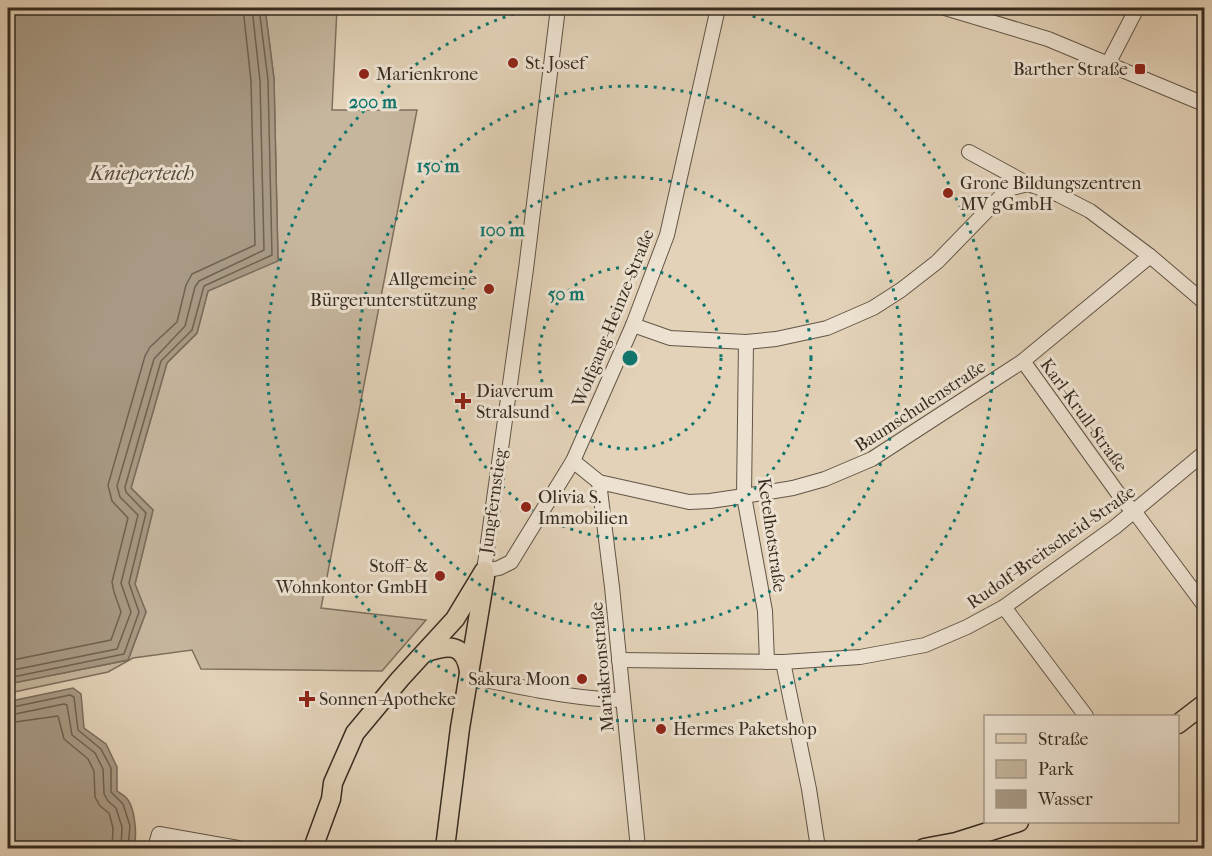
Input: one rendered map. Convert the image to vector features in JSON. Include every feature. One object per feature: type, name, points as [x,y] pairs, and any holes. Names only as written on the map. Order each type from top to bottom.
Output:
[{"type":"main road","points":[[306,849],[326,794],[355,733],[455,619],[484,571]]},
{"type":"main road","name":"Jungfernstieg","points":[[445,849],[460,728],[484,590],[484,571]]},
{"type":"main road","points":[[424,653],[440,648],[458,650],[467,658],[469,675]]},
{"type":"main road","points":[[1179,723],[1204,704]]},
{"type":"main road","points":[[313,849],[331,799],[333,783]]},
{"type":"main road","points":[[924,849],[956,842],[1016,823]]},
{"type":"street","name":"Jungfernstieg","points":[[484,571],[526,269],[558,8]]},
{"type":"street","name":"Wolfgang-Heinze-Straße","points":[[484,571],[500,568],[511,562],[573,461],[633,325],[667,235],[718,8]]},
{"type":"street","points":[[945,8],[1048,39],[1204,104]]},
{"type":"street","points":[[1108,64],[1137,8]]},
{"type":"street","points":[[969,152],[1028,184],[1059,195],[1090,211],[1150,256],[1204,302]]},
{"type":"street","points":[[633,325],[670,338],[746,342],[776,339],[827,328],[873,308],[938,262],[1008,189],[1028,184]]},
{"type":"street","name":"Baumschulenstraße","points":[[573,461],[599,482],[689,502],[744,496],[811,484],[849,471],[1023,361],[1150,256]]},
{"type":"street","name":"Ketelhotstraße","points":[[746,342],[744,496],[765,611],[767,662]]},
{"type":"street","name":"Karl-Krull-Straße","points":[[1023,361],[1125,503],[1134,511],[1204,605]]},
{"type":"street","name":"Rudolf-Breitscheid-Straße","points":[[619,660],[783,662],[860,657],[925,645],[967,627],[1004,607],[1134,511],[1204,453]]},
{"type":"street","name":"Mariakronstraße","points":[[599,482],[612,587],[638,849]]},
{"type":"street","points":[[1004,607],[1085,715]]},
{"type":"street","points":[[783,662],[809,789],[818,849]]},
{"type":"street","points":[[469,675],[566,695],[622,700]]},
{"type":"street","points":[[155,849],[159,834],[238,849]]},
{"type":"green space","points":[[265,8],[337,8],[332,110],[417,110],[321,608],[426,620],[382,671],[201,669],[192,650],[133,658],[108,672],[9,693],[8,684],[128,660],[146,612],[135,584],[153,510],[131,488],[167,363],[197,333],[208,291],[278,260],[274,79]]},
{"type":"water","name":"Knieperteich","points":[[8,8],[265,8],[274,79],[278,261],[208,291],[197,333],[167,363],[131,488],[153,510],[135,584],[146,612],[128,660],[8,684]]},
{"type":"water","points":[[8,684],[11,701],[73,688],[81,694],[84,728],[106,744],[117,767],[117,791],[127,799],[132,810],[135,831],[133,848],[8,848]]},
{"type":"place","name":"St. Josef","points":[[513,63]]},
{"type":"place","name":"Barther Straße","points":[[1140,69]]},
{"type":"place","name":"Marienkrone","points":[[364,74]]},
{"type":"place","name":"Grone Bildungszentren MV gGmbH","points":[[948,193]]},
{"type":"place","name":"Allgemeine Bürgerunterstützung","points":[[489,289]]},
{"type":"place","name":"Diaverum Stralsund","points":[[463,401]]},
{"type":"place","name":"Olivia S. Immobilien","points":[[526,507]]},
{"type":"place","name":"Stoff- & Wohnkontor GmbH","points":[[440,576]]},
{"type":"place","name":"Sakura Moon","points":[[582,679]]},
{"type":"place","name":"Sonnen-Apotheke","points":[[307,699]]},
{"type":"place","name":"Hermes Paketshop","points":[[661,729]]}]
